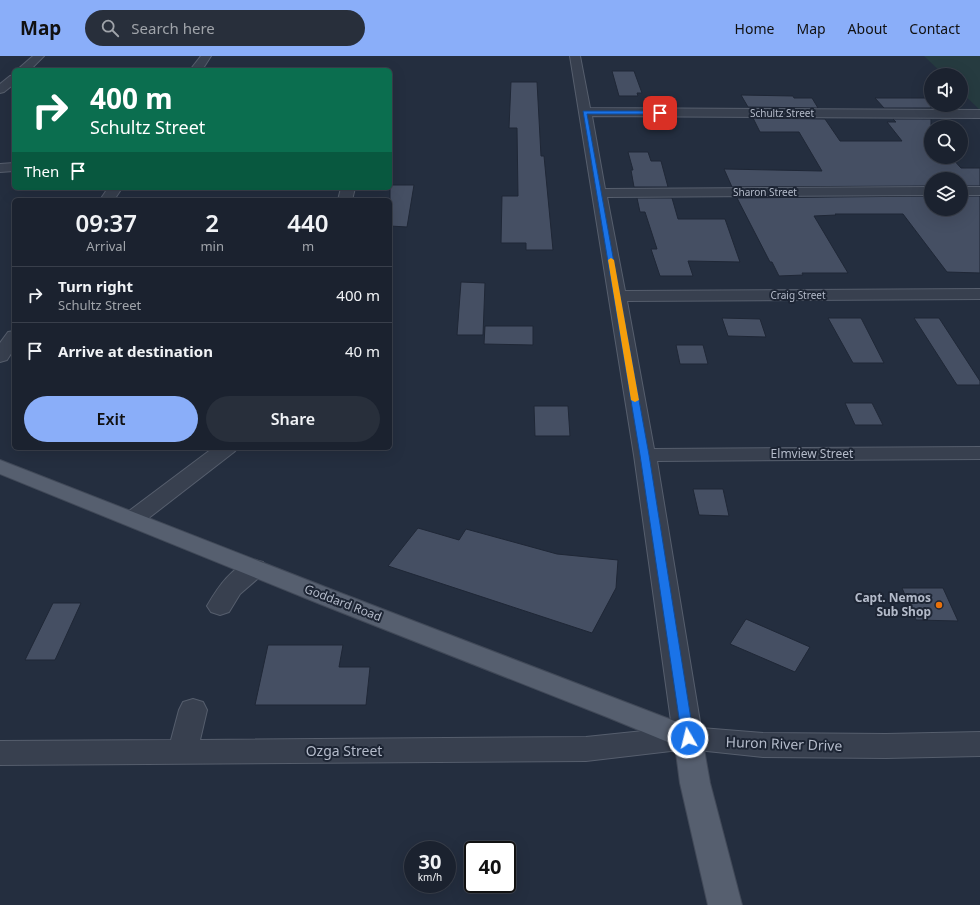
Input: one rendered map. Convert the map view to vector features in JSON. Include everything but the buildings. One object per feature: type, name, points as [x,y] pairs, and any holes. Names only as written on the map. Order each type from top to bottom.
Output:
[{"type":"main road","name":"Goddard Road","points":[[0,466],[254,568],[688,738]]},
{"type":"main road","points":[[688,738],[695,783],[725,905]]},
{"type":"street","points":[[25,68],[39,56]]},
{"type":"street","points":[[197,68],[206,56]]},
{"type":"street","points":[[575,56],[645,455],[688,738]]},
{"type":"street","points":[[0,90],[12,80]]},
{"type":"street","name":"Schultz Street","points":[[585,112],[980,114]]},
{"type":"street","points":[[0,168],[12,168]]},
{"type":"street","name":"Sharon Street","points":[[600,193],[924,191]]},
{"type":"street","points":[[968,191],[980,191]]},
{"type":"street","name":"Craig Street","points":[[617,296],[980,294]]},
{"type":"street","points":[[133,519],[224,450]]},
{"type":"street","name":"Elmview Street","points":[[645,455],[980,453]]},
{"type":"street","points":[[220,606],[230,588],[254,568]]},
{"type":"street","points":[[183,752],[193,710]]},
{"type":"street","name":"Huron River Drive","points":[[688,738],[763,746],[980,744]]},
{"type":"street","name":"Ozga Street","points":[[0,753],[586,749],[688,738]]},
{"type":"green space","points":[[924,56],[980,56],[980,110],[968,99],[968,68],[937,68]]},
{"type":"slow traffic","points":[[611,260],[635,400]]},
{"type":"place","name":"Capt. Nemos Sub Shop","points":[[939,605]]},
{"type":"route","points":[[660,113],[585,112],[645,455],[688,738]]}]
